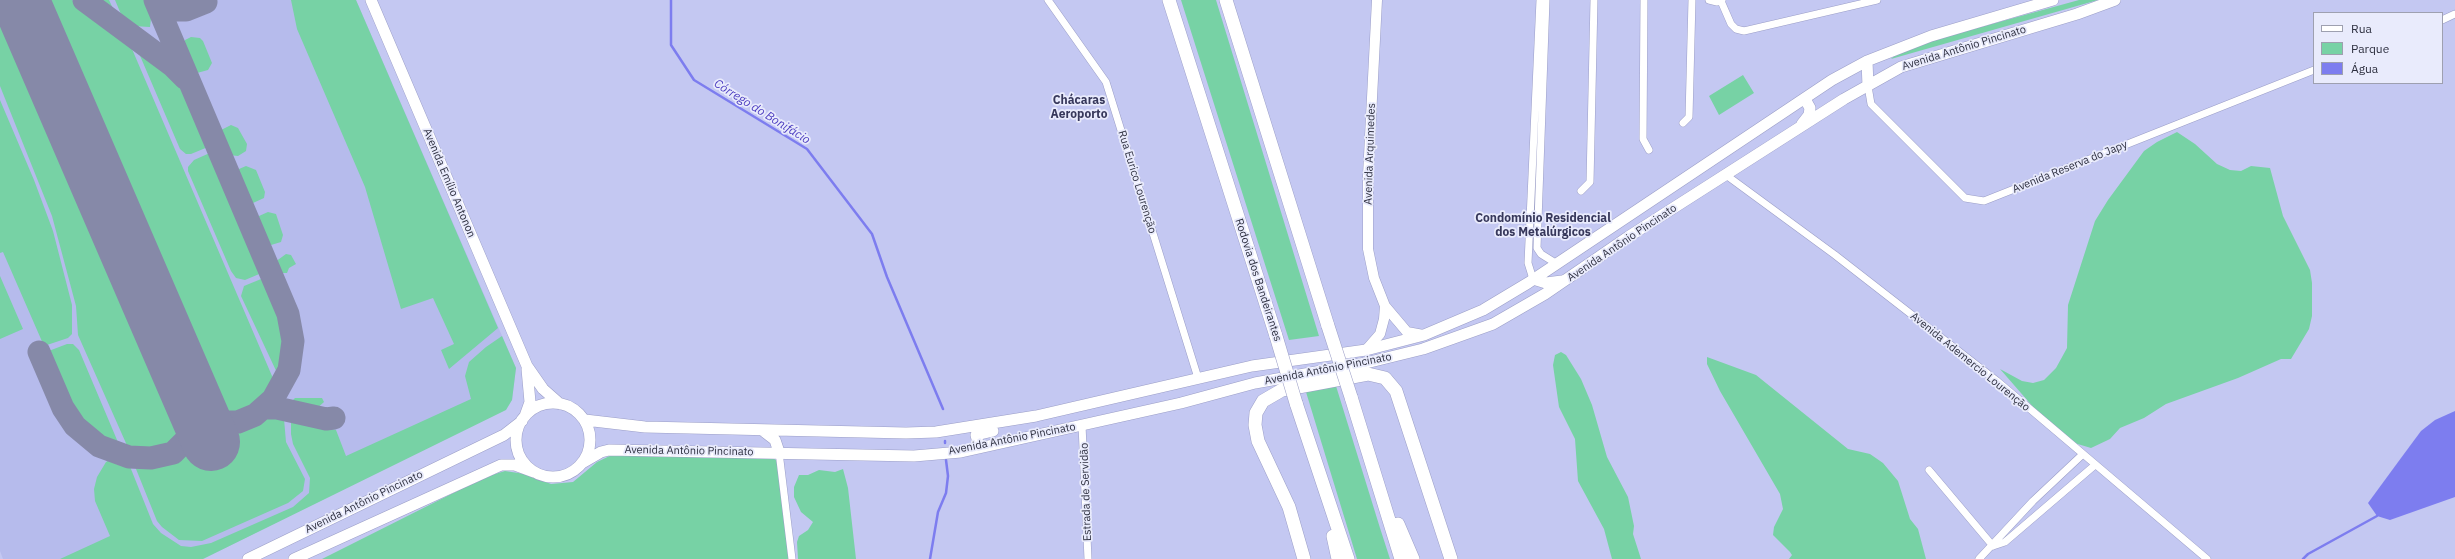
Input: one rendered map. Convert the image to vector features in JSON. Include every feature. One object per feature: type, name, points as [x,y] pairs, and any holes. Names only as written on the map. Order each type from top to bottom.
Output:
[{"type":"highway","name":"Rodovia dos Bandeirantes","points":[[1168,0],[1276,336],[1296,403],[1327,492],[1348,559]]},
{"type":"highway","points":[[1226,0],[1401,559]]},
{"type":"highway","points":[[1304,559],[1286,500],[1258,441],[1255,425],[1256,413],[1263,401],[1282,390],[1368,374],[1385,378],[1396,391],[1451,559]]},
{"type":"highway","points":[[1371,461],[1413,559]]},
{"type":"highway","points":[[1327,492],[1338,559]]},
{"type":"main road","name":"Avenida Emílio Antonon","points":[[372,0],[526,366]]},
{"type":"main road","name":"Avenida Arquimedes","points":[[1377,0],[1368,176],[1368,249],[1374,278],[1385,306],[1407,332],[1424,335]]},
{"type":"main road","name":"Avenida Antônio Pincinato","points":[[248,559],[504,435],[541,405],[560,404],[578,413],[585,420],[645,427],[906,433],[965,428],[1036,416],[1198,378],[1307,357],[1366,350],[1424,335],[1483,310],[1534,279],[1806,99],[1867,61],[1931,36],[2053,0]]},
{"type":"main road","name":"Avenida Antônio Pincinato","points":[[294,559],[501,465],[515,465],[554,477],[574,471],[596,454],[609,450],[779,452],[914,456],[961,452],[1181,403],[1255,383],[1366,363],[1422,349],[1493,324],[1564,281],[1799,128],[1901,67],[1923,59],[2077,14],[2116,0]]},
{"type":"main road","points":[[1867,61],[1868,86]]},
{"type":"main road","points":[[1799,128],[1808,115],[1810,108],[1806,99]]},
{"type":"main road","points":[[1534,279],[1546,283],[1564,281]]},
{"type":"main road","name":"Avenida Arquimedes","points":[[1366,350],[1380,334],[1384,319],[1385,306]]},
{"type":"main road","points":[[526,366],[543,389],[560,404]]},
{"type":"main road","points":[[526,366],[530,402],[517,438],[519,455],[534,472]]},
{"type":"main road","points":[[1063,410],[1078,417],[1082,425]]},
{"type":"main road","points":[[979,447],[976,439],[980,433],[1023,424],[1036,416]]},
{"type":"main road","points":[[582,464],[588,454],[590,442],[589,431],[585,420]]},
{"type":"main road","points":[[762,430],[775,440],[779,452]]},
{"type":"street","name":"Rua Eurico Lourenção","points":[[1048,0],[1106,82],[1198,378]]},
{"type":"street","points":[[1534,279],[1528,263],[1528,253],[1540,0]]},
{"type":"street","points":[[1546,0],[1537,248],[1541,254],[1557,264]]},
{"type":"street","points":[[1581,191],[1590,182],[1594,0]]},
{"type":"street","points":[[1644,0],[1643,139],[1649,150]]},
{"type":"street","points":[[1684,123],[1689,117],[1692,0]]},
{"type":"street","points":[[1709,0],[1722,1],[1731,24],[1736,29],[1744,31],[1877,0]]},
{"type":"street","points":[[2443,20],[2455,14]]},
{"type":"street","name":"Avenida Reserva do Japy","points":[[1868,86],[1871,104],[1965,198],[1984,201],[2313,70]]},
{"type":"street","name":"Avenida Ademercio Lourenção","points":[[1726,175],[1835,255],[1991,377],[2207,559]]},
{"type":"street","name":"Estrada de Servidão","points":[[1082,425],[1088,559]]},
{"type":"street","points":[[779,452],[792,559]]},
{"type":"street","points":[[1979,559],[1993,546],[2033,502],[2083,454]]},
{"type":"street","points":[[1993,546],[2005,542],[2095,465]]},
{"type":"street","points":[[1929,470],[1993,546]]},
{"type":"shaded area","points":[[0,0],[356,0],[516,368],[512,400],[505,409],[203,559],[3,559],[0,551]]},
{"type":"green space","points":[[43,0],[72,0],[129,42],[275,383],[266,397],[246,411],[239,413],[226,411],[216,402]]},
{"type":"green space","points":[[96,0],[109,0],[116,15]]},
{"type":"green space","points":[[115,0],[148,0],[152,10],[150,27],[133,26],[123,19]]},
{"type":"green space","points":[[291,0],[356,0],[498,328],[449,369],[441,350],[454,344],[433,298],[401,309],[365,187],[297,29]]},
{"type":"green space","points":[[1181,0],[1216,0],[1319,336],[1289,340]]},
{"type":"green space","points":[[2079,0],[2098,0],[1891,59],[1901,49]]},
{"type":"green space","points":[[4,17],[7,18],[181,421],[175,440],[161,449],[152,451],[129,450],[78,335],[76,306],[52,216],[0,86],[0,19]]},
{"type":"green space","points":[[191,37],[200,38],[203,41],[212,63],[208,70],[197,73],[193,71],[182,47],[185,40]]},
{"type":"green space","points":[[139,49],[176,76],[193,107],[208,147],[191,154],[186,154],[180,149],[138,51]]},
{"type":"green space","points":[[1743,75],[1754,93],[1719,115],[1709,96]]},
{"type":"green space","points":[[0,100],[34,180],[53,231],[72,305],[72,334],[68,338],[44,346],[3,252],[0,253]]},
{"type":"green space","points":[[231,125],[238,128],[247,144],[246,151],[238,156],[229,155],[219,136],[221,130]]},
{"type":"green space","points":[[2177,132],[2195,144],[2217,164],[2230,170],[2241,171],[2251,166],[2270,168],[2283,216],[2310,270],[2312,283],[2312,316],[2309,329],[2291,359],[2281,359],[2238,378],[2166,404],[2144,418],[2120,428],[2110,439],[2091,448],[2071,442],[2055,432],[2000,369],[2022,381],[2033,383],[2044,380],[2056,368],[2067,348],[2068,305],[2095,221],[2108,200],[2144,151],[2157,142]]},
{"type":"green space","points":[[212,152],[264,272],[245,280],[236,278],[231,271],[188,171],[188,167],[194,160]]},
{"type":"green space","points":[[246,166],[256,170],[265,192],[264,198],[253,203],[247,200],[236,175],[239,169]]},
{"type":"green space","points":[[268,212],[276,214],[283,235],[281,242],[271,245],[266,243],[258,225],[259,216]]},
{"type":"green space","points":[[286,254],[291,255],[296,264],[289,268],[287,273],[282,273],[277,270],[275,262]]},
{"type":"green space","points":[[0,276],[23,329],[0,339]]},
{"type":"green space","points":[[266,277],[286,326],[286,359],[279,377],[241,296],[244,286]]},
{"type":"green space","points":[[502,336],[516,368],[512,400],[506,410],[203,559],[60,559],[110,536],[95,501],[94,489],[97,477],[106,462],[111,459],[129,464],[153,524],[161,533],[181,546],[191,547],[211,543],[293,507],[309,493],[310,478],[293,444],[291,421],[336,430],[346,456],[471,399],[465,376],[469,362],[486,347]]},
{"type":"green space","points":[[67,344],[73,344],[79,350],[120,447],[91,433],[74,414],[67,402],[46,352]]},
{"type":"green space","points":[[1561,352],[1566,355],[1581,379],[1592,405],[1607,457],[1628,497],[1634,526],[1633,534],[1641,559],[1612,559],[1604,529],[1578,481],[1575,439],[1559,407],[1553,365],[1555,355]]},
{"type":"green space","points":[[1707,357],[1756,375],[1848,449],[1870,454],[1883,463],[1898,481],[1910,519],[1918,529],[1926,559],[1789,559],[1792,555],[1790,552],[1773,535],[1774,527],[1783,509],[1780,494],[1720,391],[1707,364]]},
{"type":"green space","points":[[1336,386],[1390,559],[1357,559],[1306,392]]},
{"type":"green space","points":[[295,398],[322,398],[324,402],[315,410],[294,405],[291,402]]},
{"type":"green space","points":[[267,417],[284,419],[286,442],[305,479],[303,491],[288,503],[202,541],[179,540],[162,527],[157,521],[134,464],[154,465],[193,453]]},
{"type":"green space","points":[[618,452],[769,455],[777,461],[790,559],[322,559],[485,477],[505,471],[525,474],[551,484],[573,482],[597,462]]},
{"type":"green space","points":[[843,469],[848,488],[856,559],[798,559],[797,542],[799,536],[808,530],[813,522],[801,512],[794,497],[794,487],[799,475],[808,475],[819,470],[835,472]]},
{"type":"water","points":[[2455,411],[2455,497],[2390,520],[2377,516],[2368,503],[2421,431],[2435,420]]},
{"type":"waterway","name":"Córrego do Bonifácio","points":[[671,0],[671,45],[694,80],[807,149],[872,234],[887,277],[943,409]]},
{"type":"waterway","name":"Córrego do Bonifácio","points":[[930,559],[938,512],[946,493],[948,476],[946,460]]},
{"type":"waterway","points":[[2303,559],[2308,554],[2377,516]]},
{"type":"taxiway","points":[[84,0],[173,66],[185,78]]},
{"type":"taxiway","points":[[39,352],[63,408],[75,426],[99,446],[129,457],[151,458],[173,453],[188,438],[198,413],[209,419],[229,422],[238,422],[255,415],[273,399],[289,370],[293,341],[288,314],[155,0]]},
{"type":"taxiway","points":[[156,0],[164,7],[174,10],[186,10],[206,2]]},
{"type":"taxiway","points":[[0,13],[14,12],[23,15],[29,22]]},
{"type":"taxiway","points":[[264,408],[277,408],[326,419],[334,418]]},
{"type":"runway","points":[[20,0],[211,442]]},
{"type":"district","name":"Chácaras Aeroporto","points":[[1079,108]]},
{"type":"district","name":"Condomínio Residencial dos Metalúrgicos","points":[[1543,226]]}]
